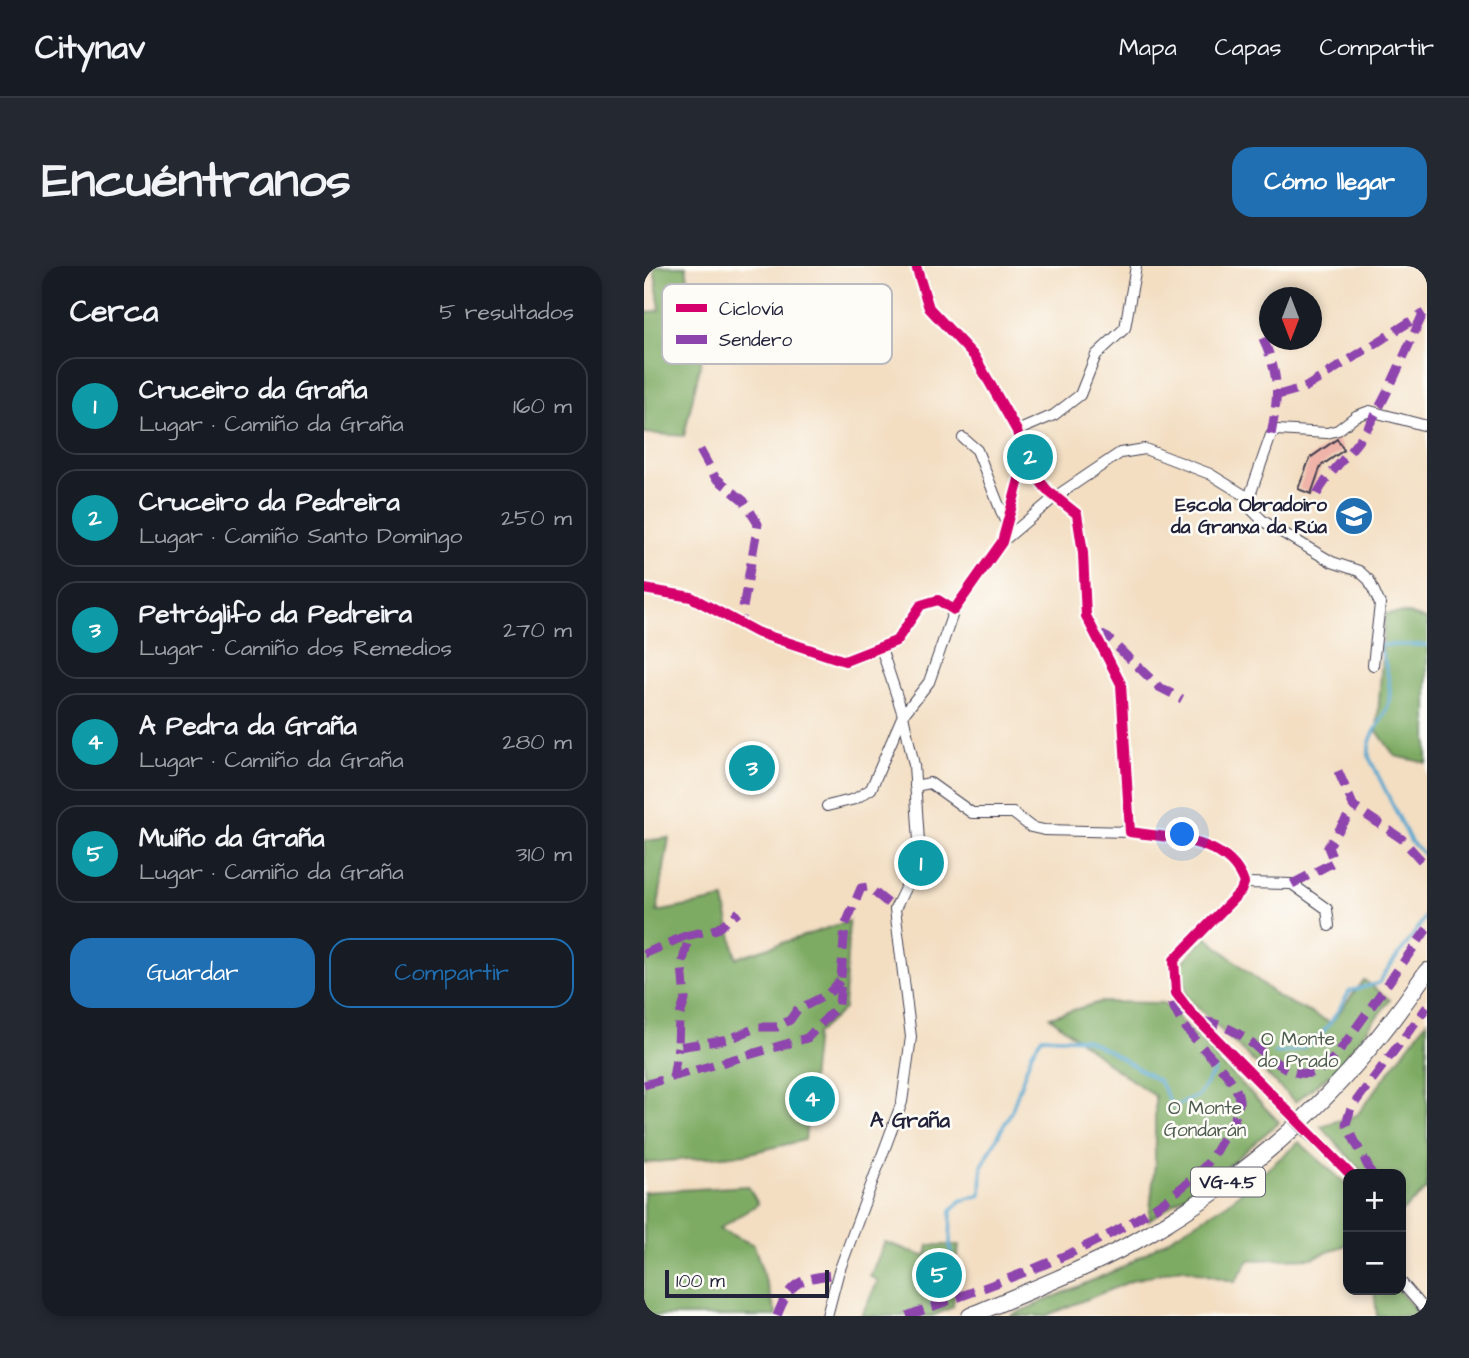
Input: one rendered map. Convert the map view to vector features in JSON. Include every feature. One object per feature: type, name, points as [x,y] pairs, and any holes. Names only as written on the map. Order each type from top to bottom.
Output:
[{"type":"highway","name":"VG-4.5","points":[[970,1316],[1147,1235],[1242,1173],[1322,1103],[1388,1030],[1427,971]]},
{"type":"street","points":[[916,266],[929,308],[975,356],[1017,431],[1024,461],[1055,497],[1077,514],[1083,553],[1086,616],[1121,684],[1130,832]]},
{"type":"street","points":[[1017,431],[1054,415],[1080,395],[1097,355],[1125,328],[1136,266]]},
{"type":"street","points":[[1373,665],[1380,604],[1369,580],[1359,571],[1332,562],[1263,521],[1251,509],[1249,498],[1271,435],[1277,430],[1327,433],[1338,430],[1356,416],[1370,411],[1427,426]]},
{"type":"street","points":[[963,438],[978,450],[1005,521]]},
{"type":"street","points":[[827,806],[866,794],[903,715],[929,682],[954,610],[1002,542],[1055,497],[1120,453],[1145,449],[1210,474],[1249,498]]},
{"type":"street","points":[[1002,542],[1005,521],[1024,461]]},
{"type":"street","points":[[644,589],[691,597],[756,632],[845,661],[896,641],[921,604],[938,600],[954,610]]},
{"type":"street","points":[[827,1316],[838,1274],[902,1102],[911,1037],[895,909],[920,857],[915,786],[903,715],[881,648]]},
{"type":"street","points":[[915,786],[930,783],[972,813],[1013,813],[1031,827],[1044,830],[1130,832],[1210,846],[1241,874],[1244,883],[1241,891],[1174,960],[1176,993],[1191,1013],[1345,1169]]},
{"type":"street","points":[[1244,883],[1292,884],[1327,909],[1329,926]]},
{"type":"street","points":[[1406,1288],[1427,1312]]},
{"type":"green space","points":[[654,266],[686,266],[689,284],[662,284],[662,364],[701,364],[684,436],[644,433],[644,313],[660,310]]},
{"type":"green space","points":[[1405,613],[1427,620],[1427,763],[1395,756],[1377,731],[1385,614]]},
{"type":"green space","points":[[669,838],[657,912],[724,899],[736,958],[849,921],[844,1009],[816,1034],[805,1140],[746,1154],[644,1163],[644,841]]},
{"type":"green space","name":"O Monte do Prado","points":[[1206,937],[1278,997],[1331,1023],[1364,980],[1390,1000],[1336,1069],[1295,1102],[1187,997],[1181,964]]},
{"type":"green space","name":"O Monte Gondarán","points":[[1100,1002],[1163,1003],[1279,1122],[1223,1170],[1149,1220],[1155,1163],[1155,1096],[1114,1068],[1050,1017]]},
{"type":"green space","points":[[1427,1021],[1427,1189],[1406,1208],[1406,1169],[1360,1169],[1321,1126],[1357,1115]]},
{"type":"green space","points":[[1299,1142],[1343,1182],[1343,1246],[1313,1258],[1249,1260],[1235,1282],[1181,1268],[1134,1280],[1045,1316],[1010,1316],[1121,1268],[1228,1203]]},
{"type":"green space","points":[[748,1186],[758,1204],[719,1229],[754,1245],[777,1316],[644,1316],[644,1192]]},
{"type":"green space","points":[[885,1242],[926,1257],[929,1245],[959,1245],[953,1307],[932,1316],[861,1316],[878,1281],[870,1276]]},
{"type":"green space","points":[[1375,1295],[1402,1295],[1421,1316],[1377,1316]]},
{"type":"building","points":[[1337,439],[1344,450],[1321,466],[1311,494],[1298,489],[1310,458]]},
{"type":"waterway","points":[[1427,645],[1379,645],[1387,669],[1390,695],[1386,711],[1371,738],[1369,750],[1369,757],[1411,842],[1427,857]]},
{"type":"waterway","points":[[1274,1053],[1302,1048],[1312,1042],[1328,1026],[1350,991],[1379,983],[1427,913]]},
{"type":"waterway","points":[[932,1305],[953,1266],[950,1246],[951,1211],[960,1201],[981,1195],[982,1166],[1012,1110],[1032,1052],[1042,1037],[1085,1039],[1109,1051],[1159,1081],[1173,1107],[1198,1096],[1215,1070]]},
{"type":"marked path","points":[[1278,395],[1306,387],[1424,313]]},
{"type":"marked path","points":[[1317,494],[1360,439],[1374,416],[1423,314]]},
{"type":"marked path","points":[[1267,350],[1276,386],[1276,407],[1271,435]]},
{"type":"marked path","points":[[700,450],[715,477],[744,501],[758,524],[740,624]]},
{"type":"marked path","points":[[1096,632],[1108,638],[1159,687],[1182,699]]},
{"type":"marked path","points":[[1338,771],[1354,807],[1402,839],[1427,867]]},
{"type":"marked path","points":[[1292,884],[1334,862],[1328,847],[1354,807]]},
{"type":"marked path","points":[[644,1085],[807,1038],[839,1005],[845,926],[861,888],[868,887],[895,909]]},
{"type":"marked path","points":[[685,936],[717,929],[739,912]]},
{"type":"marked path","points":[[1201,1021],[1220,1025],[1237,1033],[1285,1068],[1296,1072],[1318,1071],[1338,1053],[1427,929]]},
{"type":"marked path","points":[[644,954],[685,936],[688,940],[682,965],[685,1000],[679,1018],[678,1047],[729,1039],[758,1027],[777,1027],[790,1020],[797,1010],[828,994],[840,981]]},
{"type":"marked path","points":[[907,1316],[1023,1273],[1102,1238],[1173,1195],[1208,1162],[1234,1120],[1239,1099],[1236,1088],[1176,1012],[1171,998],[1176,993]]},
{"type":"marked path","points":[[1369,1169],[1346,1124],[1351,1108],[1427,1007]]},
{"type":"marked path","points":[[673,1078],[678,1047]]},
{"type":"marked path","points":[[777,1316],[787,1295],[799,1283],[815,1277],[838,1274]]},
{"type":"cycle path","points":[[644,589],[691,597],[756,632],[845,661],[896,641],[921,605],[938,600],[954,610],[1002,542],[1024,461],[1017,431],[975,357],[929,308],[916,266]]},
{"type":"cycle path","points":[[1024,461],[1048,491],[1077,514],[1083,553],[1086,616],[1121,684],[1130,832],[1179,839],[1212,849],[1236,868],[1244,883],[1241,891],[1174,960],[1176,993],[1191,1013],[1345,1169]]},
{"type":"place","name":"Cruceiro da Pedreira","points":[[1030,457]]},
{"type":"place","name":"Escola Obradoiro da Granxa da Rúa","points":[[1354,516]]},
{"type":"place","name":"Petróglifo da Pedreira","points":[[752,768]]},
{"type":"place","name":"Cruceiro da Graña","points":[[921,863]]},
{"type":"place","name":"A Pedra da Graña","points":[[812,1099]]},
{"type":"place","name":"Muíño da Graña","points":[[939,1275]]},
{"type":"district","name":"A Graña","points":[[910,1120]]}]
